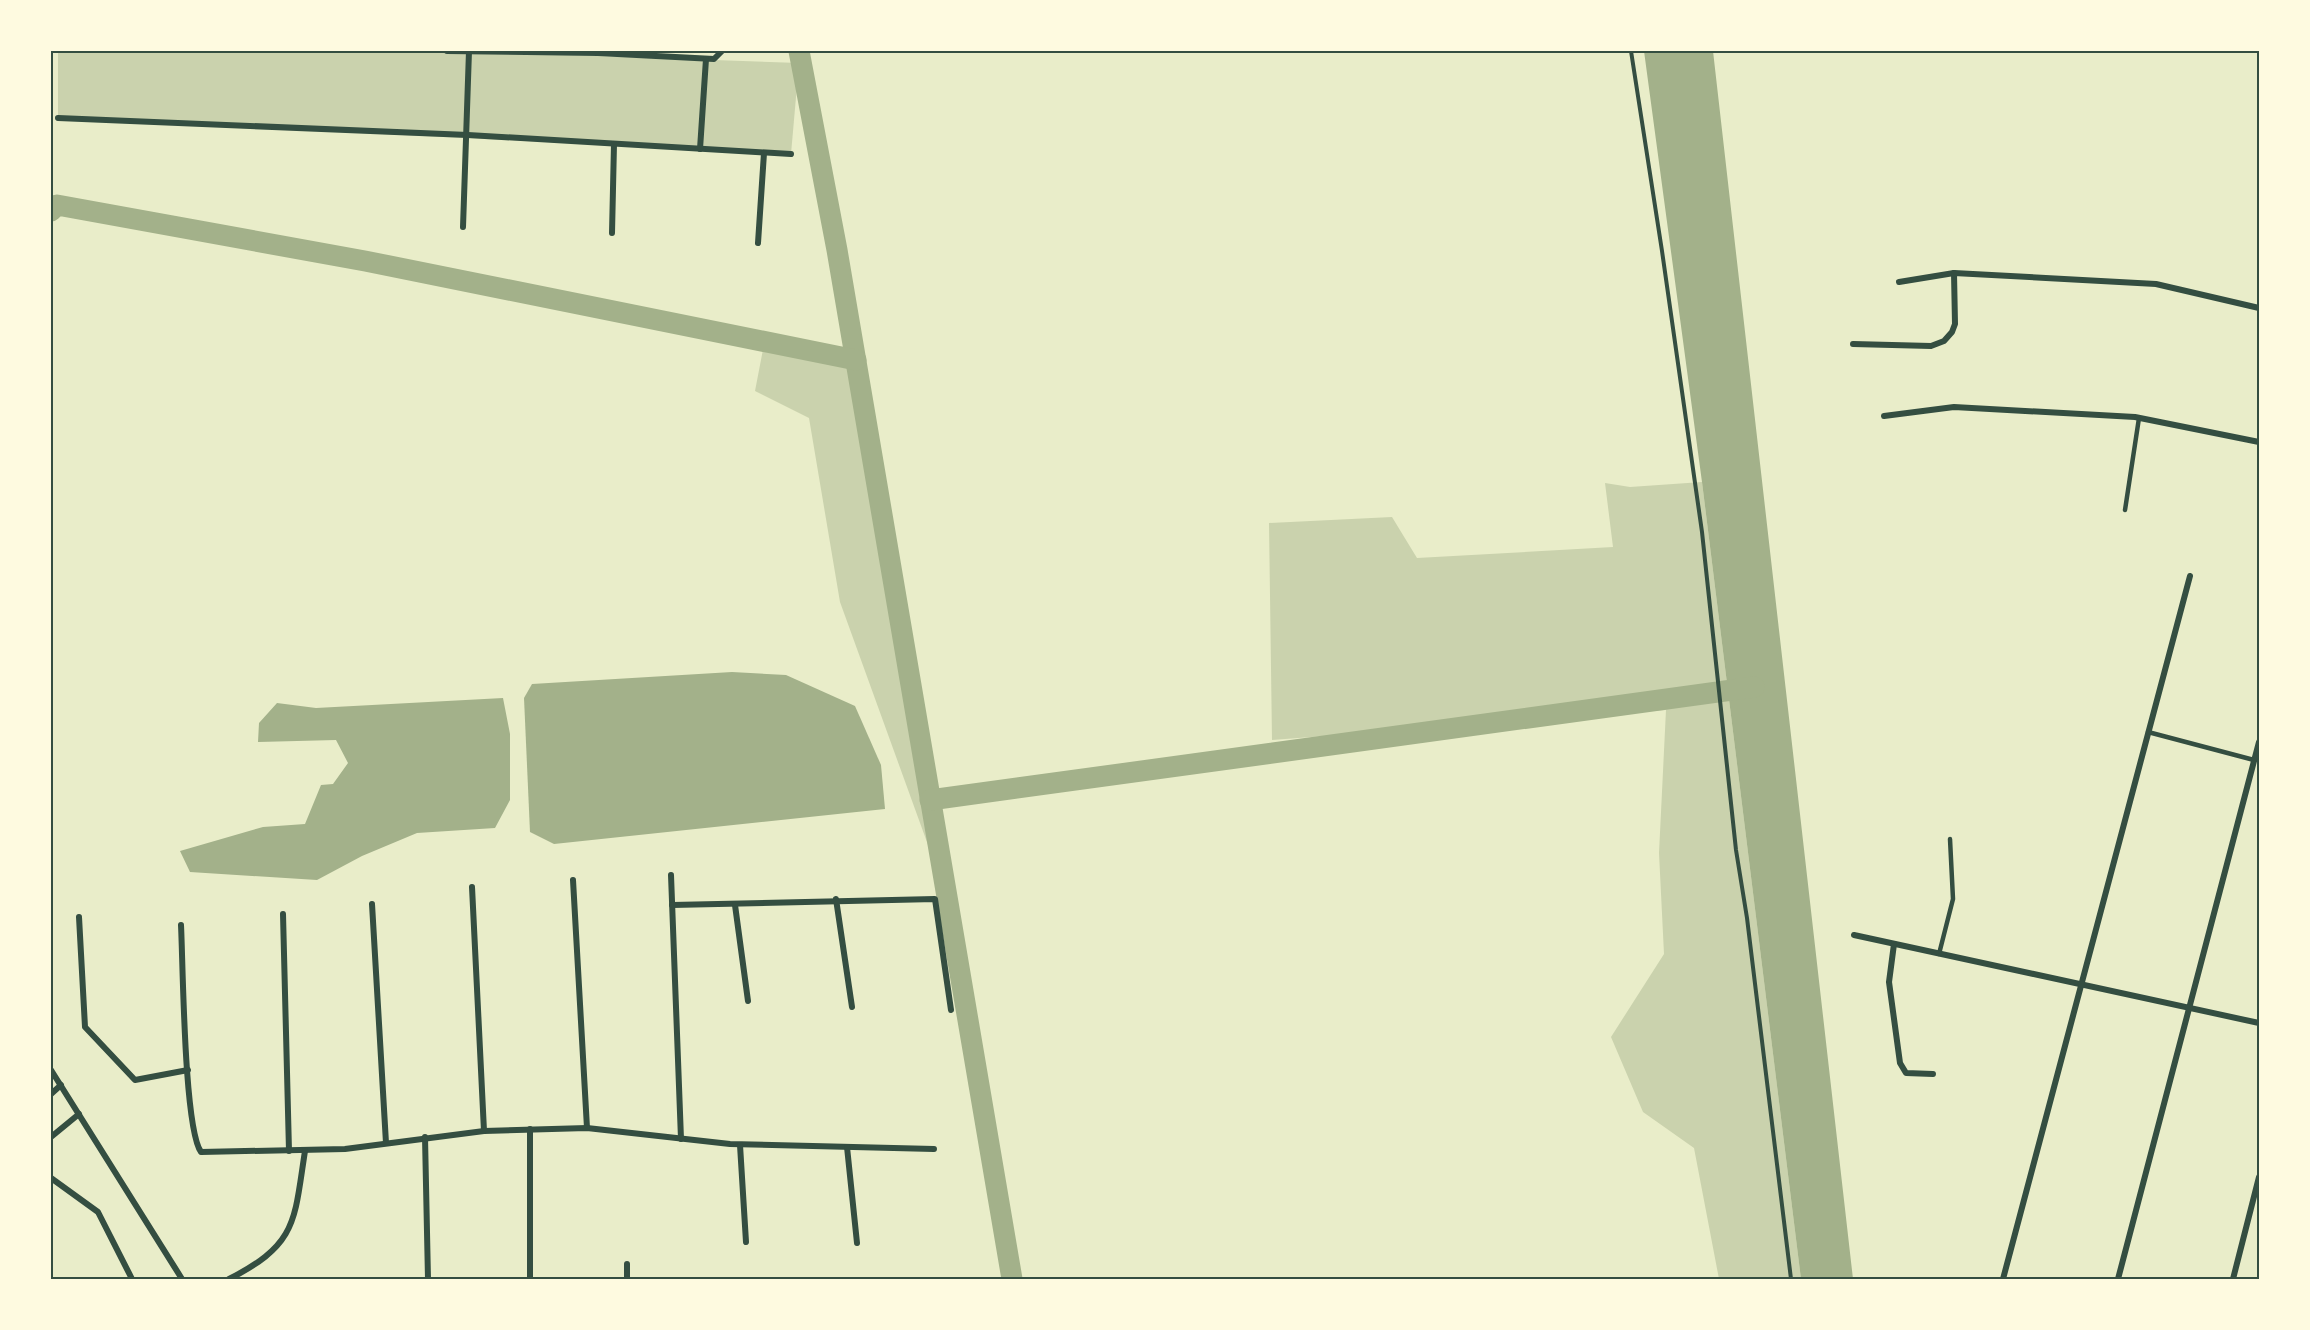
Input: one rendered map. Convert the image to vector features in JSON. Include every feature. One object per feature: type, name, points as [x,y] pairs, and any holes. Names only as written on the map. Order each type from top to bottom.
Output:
[{"type":"street","points":[[447,51],[598,52],[706,59],[714,59],[722,51]]},
{"type":"street","points":[[464,227],[469,52]]},
{"type":"street","points":[[700,149],[706,59]]},
{"type":"street","points":[[58,118],[468,135],[791,154]]},
{"type":"street","points":[[612,233],[614,144]]},
{"type":"street","points":[[758,243],[764,153]]},
{"type":"street","points":[[1853,344],[1931,346],[1944,341],[1952,332],[1955,324],[1954,273]]},
{"type":"street","points":[[1899,282],[1954,273],[2156,284],[2259,308]]},
{"type":"street","points":[[1884,416],[1954,407],[2139,418],[2259,442]]},
{"type":"street","points":[[2003,1279],[2190,576]]},
{"type":"street","points":[[2118,1279],[2259,742]]},
{"type":"street","points":[[671,874],[681,1139]]},
{"type":"street","points":[[573,880],[587,1128]]},
{"type":"street","points":[[472,887],[484,1131]]},
{"type":"street","points":[[672,905],[735,905],[836,899],[935,899],[951,1010]]},
{"type":"street","points":[[836,899],[852,1007]]},
{"type":"street","points":[[372,904],[386,1143]]},
{"type":"street","points":[[735,905],[748,1001]]},
{"type":"street","points":[[283,914],[289,1151]]},
{"type":"street","points":[[80,917],[85,1027],[135,1080],[188,1070]]},
{"type":"street","points":[[182,925],[188,1070],[195,1139],[201,1152],[305,1151],[484,1131],[587,1128],[740,1145],[934,1149]]},
{"type":"street","points":[[1854,935],[2259,1023]]},
{"type":"street","points":[[1894,944],[1889,981],[1900,1063],[1906,1073],[1934,1074]]},
{"type":"street","points":[[51,1070],[182,1279]]},
{"type":"street","points":[[51,1094],[61,1085]]},
{"type":"street","points":[[51,1137],[79,1114]]},
{"type":"street","points":[[530,1129],[530,1279]]},
{"type":"street","points":[[425,1137],[428,1279]]},
{"type":"street","points":[[740,1145],[746,1242]]},
{"type":"street","points":[[847,1147],[858,1243]]},
{"type":"street","points":[[229,1279],[271,1254],[286,1236],[294,1219],[305,1151]]},
{"type":"street","points":[[2233,1279],[2259,1177]]},
{"type":"street","points":[[51,1178],[98,1212],[132,1279]]},
{"type":"street","points":[[627,1264],[627,1279]]},
{"type":"lane","points":[[2125,510],[2139,418]]},
{"type":"lane","points":[[2148,732],[2254,760]]},
{"type":"lane","points":[[1939,954],[1953,900],[1950,839]]},
{"type":"path","points":[[1631,51],[1702,532],[1736,850],[1747,918],[1791,1279]]},
{"type":"shaded area","points":[[58,51],[460,51],[799,63],[791,154],[58,118]]},
{"type":"shaded area","points":[[1644,51],[1713,51],[1853,1279],[1801,1279],[1702,482]]},
{"type":"shaded area","points":[[766,334],[860,353],[939,792],[932,856],[840,602],[809,418],[755,391]]},
{"type":"shaded area","points":[[1702,482],[1801,1279],[1719,1279],[1694,1148],[1643,1112],[1611,1037],[1664,954],[1659,853],[1666,710],[1272,740],[1269,523],[1392,517],[1417,558],[1613,547],[1605,483],[1630,487]]},
{"type":"shaded area","points":[[732,672],[786,675],[855,706],[881,765],[885,809],[554,844],[530,832],[524,698],[532,684]]},
{"type":"shaded area","points":[[503,698],[510,734],[510,800],[495,828],[417,833],[362,856],[317,880],[190,872],[180,851],[263,827],[305,824],[321,785],[333,784],[348,763],[336,740],[258,742],[259,723],[277,703],[316,708]]},
{"type":"waterway","points":[[799,51],[837,250],[1012,1279]]},
{"type":"waterway","points":[[51,211],[57,205],[365,261],[856,360]]},
{"type":"waterway","points":[[930,800],[1754,687]]}]
